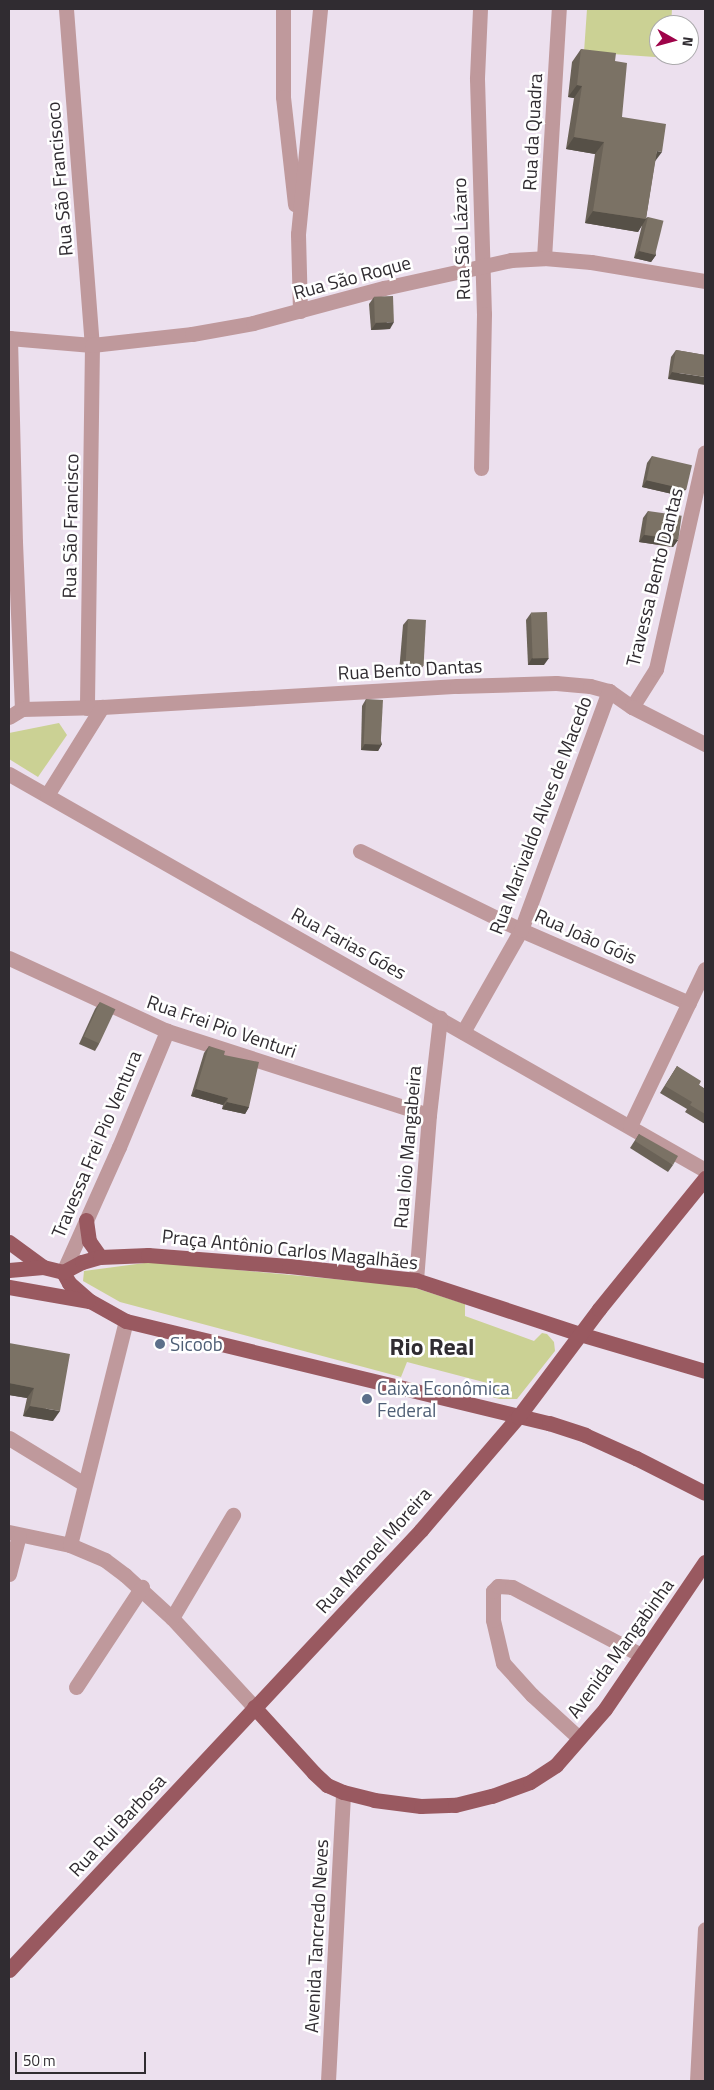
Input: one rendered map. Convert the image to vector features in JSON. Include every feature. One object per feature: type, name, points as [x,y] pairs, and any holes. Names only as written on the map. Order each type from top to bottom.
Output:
[{"type":"main road","points":[[518,1416],[580,1334],[705,1178]]},
{"type":"main road","points":[[86,1220],[88,1242],[100,1257]]},
{"type":"main road","points":[[9,1242],[43,1267]]},
{"type":"main road","name":"Praça Antônio Carlos Magalhães","points":[[63,1272],[82,1262],[100,1257],[148,1255],[357,1272],[416,1280],[580,1334],[705,1371]]},
{"type":"main road","points":[[9,1270],[43,1267],[63,1272],[68,1284],[90,1301],[126,1321],[549,1423],[584,1435],[705,1493]]},
{"type":"main road","points":[[9,1287],[90,1301]]},
{"type":"main road","name":"Rua Manoel Moreira","points":[[254,1707],[421,1530],[518,1416]]},
{"type":"main road","name":"Avenida Mangabinha","points":[[254,1707],[314,1773],[327,1785],[343,1792],[374,1800],[421,1806],[455,1805],[492,1796],[530,1782],[556,1765],[605,1709],[705,1562]]},
{"type":"main road","name":"Rua Rui Barbosa","points":[[9,1970],[254,1707]]},
{"type":"street","name":"Rua São Francisoco","points":[[66,9],[92,345]]},
{"type":"street","points":[[283,9],[283,97],[298,234],[300,311]]},
{"type":"street","points":[[298,234],[320,9]]},
{"type":"street","name":"Rua São Lázaro","points":[[480,9],[477,79],[481,266],[484,314],[481,468]]},
{"type":"street","name":"Rua da Quadra","points":[[544,258],[559,9]]},
{"type":"street","name":"Rua São Roque","points":[[9,338],[92,345],[192,334],[253,323],[384,288],[511,260],[544,258],[600,264],[705,281]]},
{"type":"street","points":[[9,338],[12,541],[22,709],[9,717]]},
{"type":"street","name":"Rua São Francisco","points":[[92,345],[95,708]]},
{"type":"street","name":"Travessa Bento Dantas","points":[[632,707],[656,670],[705,452]]},
{"type":"street","name":"Rua Bento Dantas","points":[[22,709],[95,708],[457,686],[556,683],[590,686],[609,691],[632,707],[705,744]]},
{"type":"street","name":"Rua Marivaldo Alves de Macedo","points":[[463,1032],[520,930],[609,691]]},
{"type":"street","points":[[47,796],[95,708]]},
{"type":"street","name":"Rua Farias Góes","points":[[9,774],[705,1170]]},
{"type":"street","name":"Rua João Góis","points":[[360,851],[520,930],[688,1004]]},
{"type":"street","name":"Rua Frei Pio Venturi","points":[[9,958],[166,1031],[428,1115]]},
{"type":"street","points":[[630,1126],[705,969]]},
{"type":"street","name":"Rua Ioio Mangabeira","points":[[416,1280],[428,1115],[440,1018]]},
{"type":"street","name":"Travessa Frei Pio Ventura","points":[[63,1272],[119,1147],[166,1031]]},
{"type":"street","points":[[70,1545],[126,1321]]},
{"type":"street","points":[[9,1438],[84,1484]]},
{"type":"street","points":[[172,1618],[233,1515]]},
{"type":"street","points":[[9,1574],[14,1533],[70,1545],[105,1560],[142,1587],[254,1707]]},
{"type":"street","points":[[579,1738],[532,1696],[503,1663],[493,1620],[494,1591],[498,1586],[512,1587],[641,1655]]},
{"type":"street","points":[[76,1687],[142,1587]]},
{"type":"street","name":"Avenida Tancredo Neves","points":[[328,2081],[343,1792]]},
{"type":"street","points":[[697,2081],[705,1929]]},
{"type":"green space","points":[[587,9],[672,9],[672,15],[649,15],[649,57],[584,52]]},
{"type":"green space","points":[[59,723],[67,735],[38,777],[9,759],[9,733]]},
{"type":"green space","points":[[152,1262],[409,1286],[465,1304],[465,1316],[534,1341],[542,1333],[547,1334],[554,1342],[555,1351],[517,1399],[500,1399],[487,1396],[491,1384],[407,1362],[401,1377],[120,1302],[83,1281],[84,1271]]},
{"type":"building","points":[[581,49],[616,53],[615,61],[627,63],[622,117],[666,124],[662,152],[657,151],[646,219],[593,211],[604,142],[574,137],[582,86],[577,85]]},
{"type":"building","points":[[648,217],[664,221],[655,255],[640,251]]},
{"type":"building","points":[[393,296],[394,322],[375,323],[374,297]]},
{"type":"building","points":[[676,350],[705,355],[705,377],[672,372]]},
{"type":"building","points":[[652,456],[692,465],[686,490],[646,480]]},
{"type":"building","points":[[648,511],[682,516],[678,539],[645,535]]},
{"type":"building","points":[[547,612],[549,658],[533,659],[531,613]]},
{"type":"building","points":[[408,619],[426,620],[424,666],[406,665]]},
{"type":"building","points":[[366,699],[383,700],[381,745],[364,744]]},
{"type":"building","points":[[100,1002],[115,1009],[99,1044],[84,1036]]},
{"type":"building","points":[[209,1046],[225,1051],[224,1055],[259,1062],[249,1107],[227,1102],[228,1098],[196,1089]]},
{"type":"building","points":[[677,1066],[701,1081],[699,1085],[705,1089],[705,1114],[690,1105],[692,1102],[665,1086]]},
{"type":"building","points":[[639,1134],[678,1156],[673,1165],[635,1141]]},
{"type":"building","points":[[9,1343],[70,1354],[60,1411],[30,1406],[34,1388],[9,1383]]},
{"type":"place","name":"Sicoob","points":[[160,1344]]},
{"type":"place","name":"Caixa Econômica Federal","points":[[367,1399]]},
{"type":"district","name":"Rio Real","points":[[432,1347]]}]
